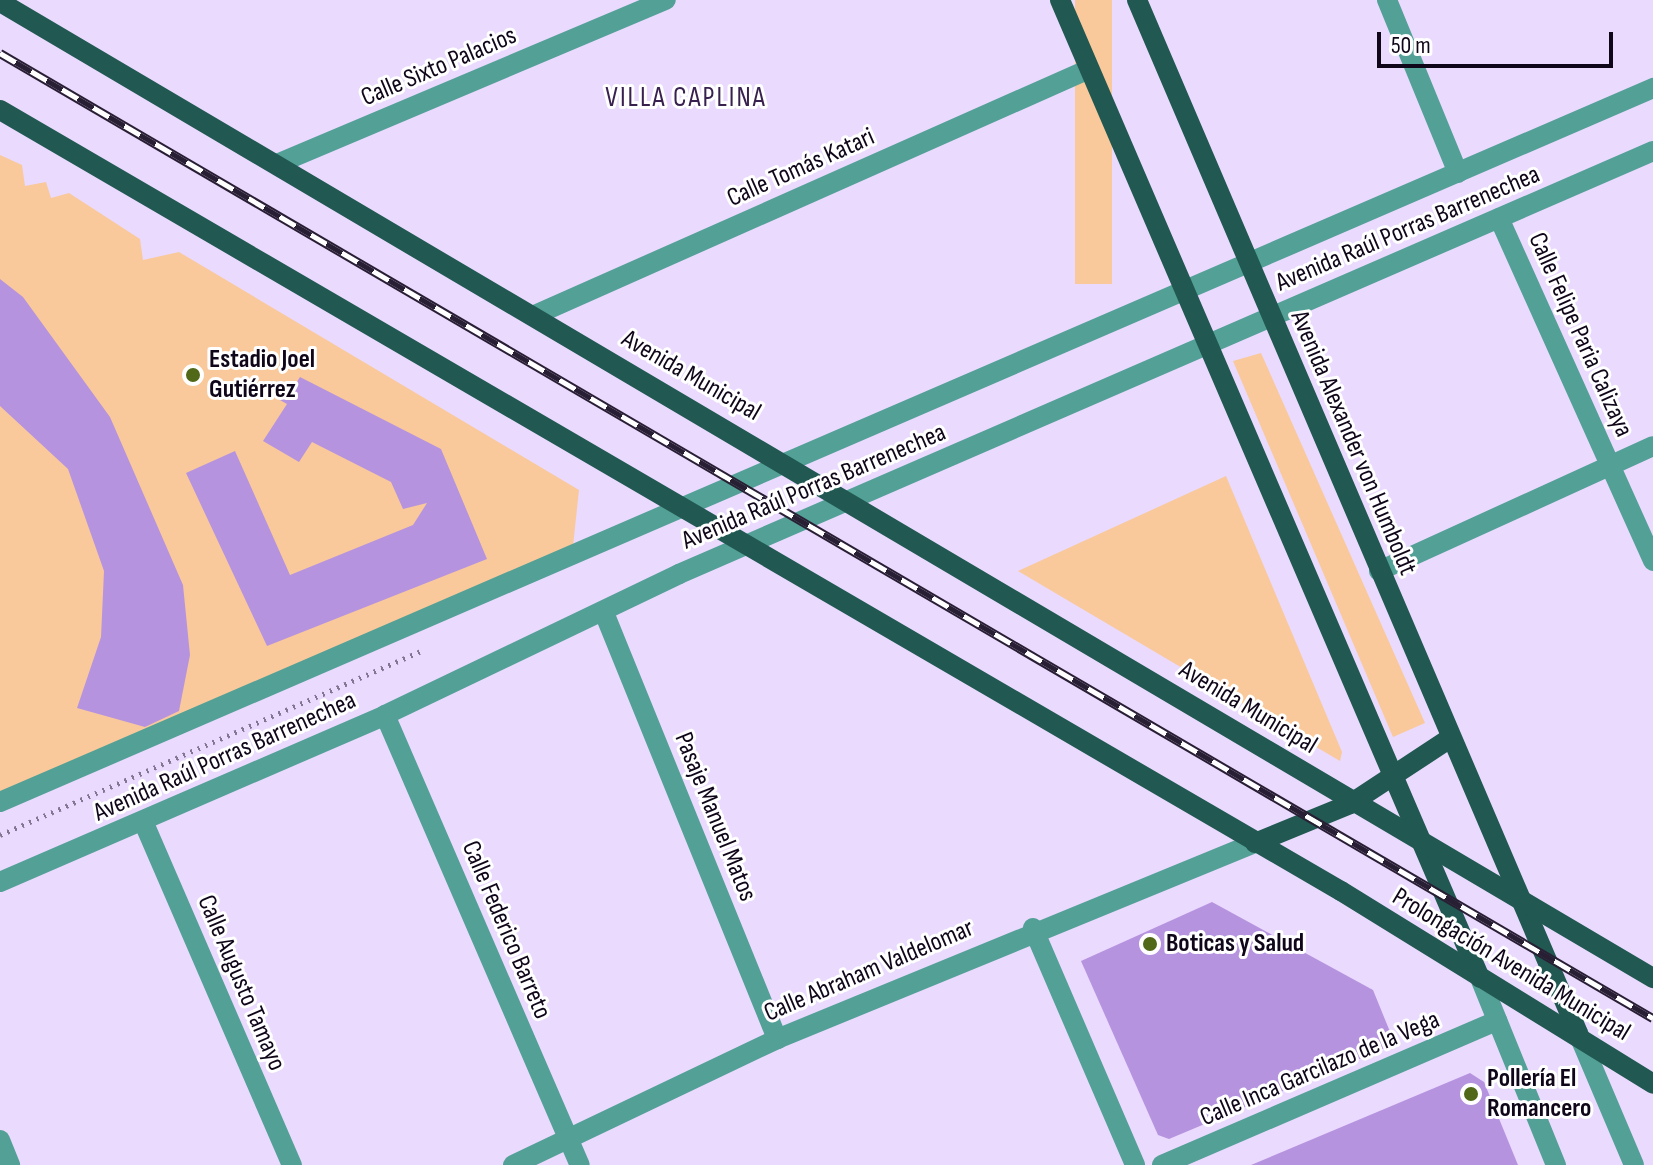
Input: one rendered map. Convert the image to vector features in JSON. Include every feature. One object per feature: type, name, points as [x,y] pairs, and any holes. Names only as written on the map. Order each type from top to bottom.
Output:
[{"type":"main road","points":[[1060,0],[1207,345],[1430,847],[1480,978]]},
{"type":"main road","name":"Avenida Alexander von Humboldt","points":[[1137,0],[1449,739],[1578,1033]]},
{"type":"main road","name":"Avenida Municipal","points":[[1,1],[852,499],[1350,804]]},
{"type":"main road","points":[[0,110],[1255,843],[1350,804],[1449,739]]},
{"type":"main road","points":[[1350,804],[1430,847],[1653,978]]},
{"type":"main road","name":"Prolongación Avenida Municipal","points":[[1255,843],[1578,1033],[1653,1084]]},
{"type":"street","name":"Calle Sixto Palacios","points":[[277,164],[666,0]]},
{"type":"street","points":[[1387,0],[1458,173]]},
{"type":"street","name":"Calle Tomás Katari","points":[[535,315],[1089,69]]},
{"type":"street","name":"Avenida Raúl Porras Barrenechea","points":[[0,802],[1653,88]]},
{"type":"street","name":"Avenida Raúl Porras Barrenechea","points":[[0,882],[385,715],[852,499],[1653,151]]},
{"type":"street","name":"Calle Felipe Paria Calizaya","points":[[1499,218],[1653,561]]},
{"type":"street","points":[[1379,571],[1653,446]]},
{"type":"street","name":"Pasaje Manuel Matos","points":[[605,615],[777,1039]]},
{"type":"street","name":"Calle Federico Barreto","points":[[385,715],[580,1165]]},
{"type":"street","name":"Calle Augusto Tamayo","points":[[143,821],[292,1165]]},
{"type":"street","name":"Calle Abraham Valdelomar","points":[[513,1165],[777,1039],[1033,928],[1255,843]]},
{"type":"street","points":[[1033,928],[1135,1165]]},
{"type":"street","points":[[1480,978],[1556,1165]]},
{"type":"street","name":"Calle Inca Garcilazo de la Vega","points":[[1162,1165],[1497,1021]]},
{"type":"street","points":[[1578,1033],[1634,1165]]},
{"type":"street","points":[[0,1140],[10,1165]]},
{"type":"path","points":[[0,835],[435,646]]},
{"type":"shaded area","points":[[1075,0],[1112,0],[1112,284],[1075,284]]},
{"type":"shaded area","name":"Estadio Joel Gutiérrez","points":[[0,155],[22,165],[25,186],[46,182],[51,198],[69,193],[140,239],[143,260],[179,252],[579,490],[573,546],[0,792]]},
{"type":"shaded area","points":[[1261,353],[1425,723],[1393,737],[1233,361]]},
{"type":"shaded area","points":[[1226,476],[1342,752],[1340,761],[1018,571]]},
{"type":"building","points":[[0,279],[23,297],[110,417],[183,585],[190,655],[179,711],[145,727],[77,708],[101,637],[104,571],[68,469],[0,406]]},
{"type":"building","points":[[300,377],[441,449],[487,559],[267,646],[186,473],[235,451],[290,575],[413,525],[427,503],[403,509],[391,482],[312,442],[299,462],[263,441],[287,404],[271,395],[279,381],[293,388]]},
{"type":"building","points":[[1212,902],[1373,990],[1395,1044],[1169,1139],[1158,1135],[1081,961]]},
{"type":"building","points":[[1470,1073],[1484,1082],[1518,1165],[1251,1165]]},
{"type":"railway","points":[[0,53],[1653,1018]]},
{"type":"place","name":"Estadio Joel Gutiérrez","points":[[193,375]]},
{"type":"place","name":"Boticas y Salud","points":[[1150,944]]},
{"type":"place","name":"Pollería El Romancero","points":[[1471,1094]]},
{"type":"district","name":"VILLA CAPLINA","points":[[686,98]]}]
